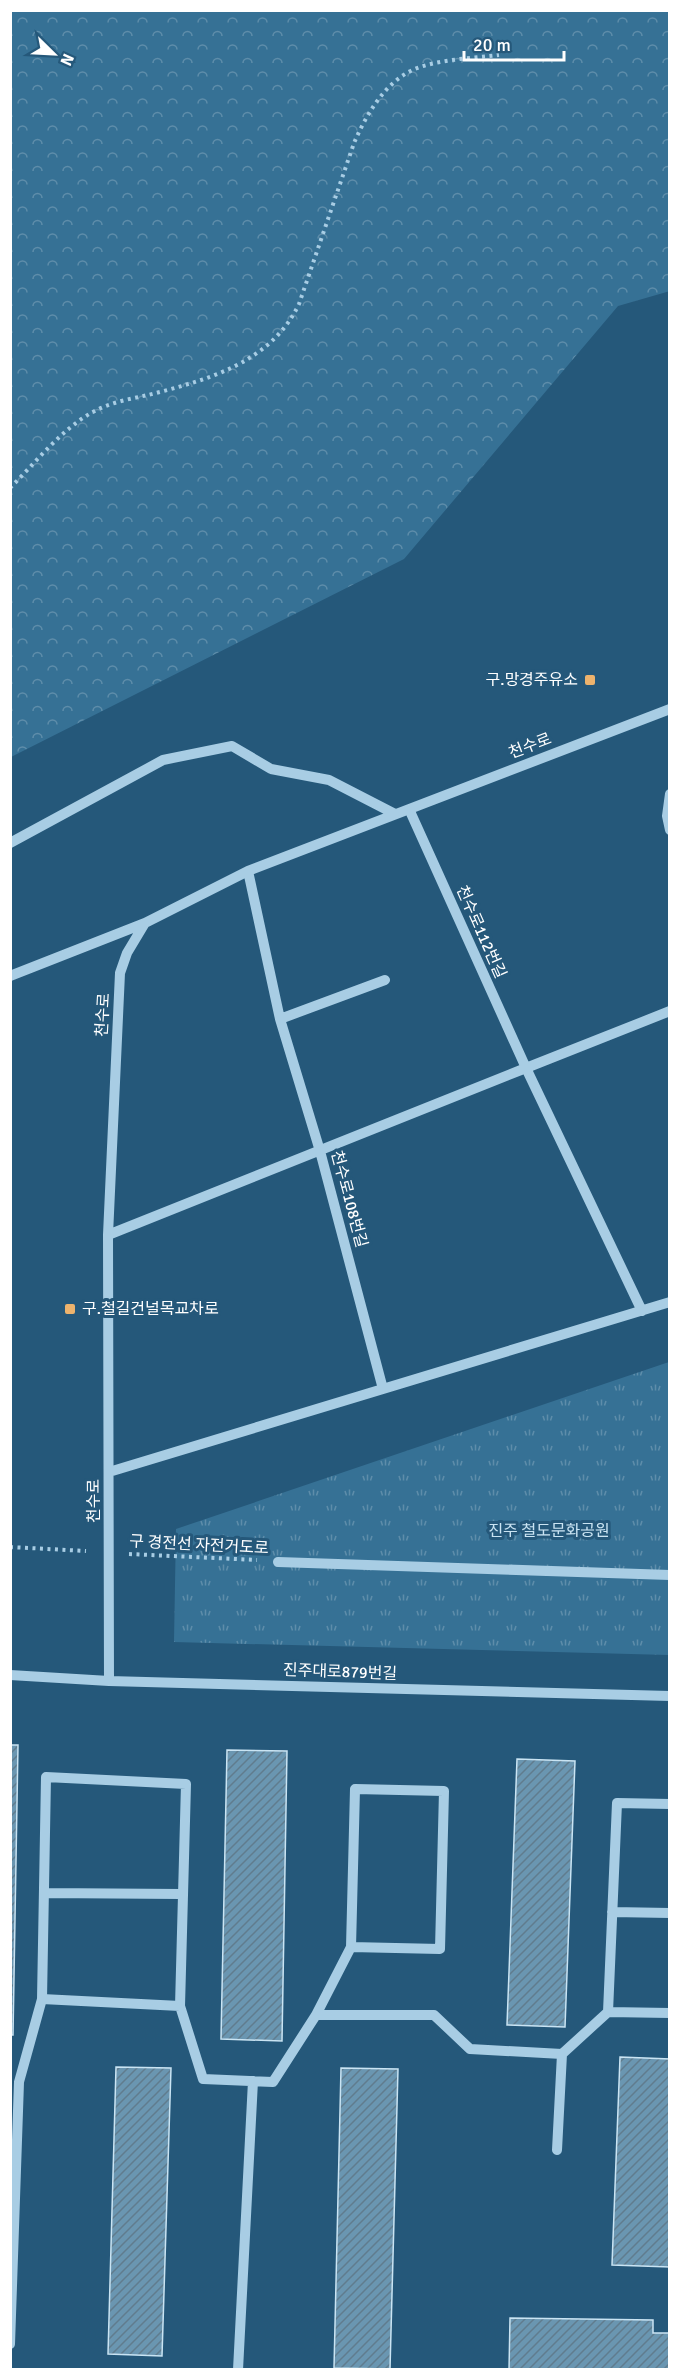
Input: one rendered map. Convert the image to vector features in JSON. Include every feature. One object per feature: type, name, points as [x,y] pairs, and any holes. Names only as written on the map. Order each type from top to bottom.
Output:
[{"type":"street","name":"천수로","points":[[109,1681],[108,1235],[120,973],[127,953],[145,923],[248,871],[669,709]]},
{"type":"street","points":[[10,843],[163,760],[232,746],[271,769],[329,780],[395,814]]},
{"type":"street","points":[[669,794],[669,830]]},
{"type":"street","name":"천수로112번길","points":[[409,809],[526,1068],[642,1311]]},
{"type":"street","name":"천수로108번길","points":[[248,871],[280,1018],[320,1151],[383,1389]]},
{"type":"street","points":[[10,976],[145,923]]},
{"type":"street","points":[[280,1018],[385,981]]},
{"type":"street","points":[[108,1235],[669,1011]]},
{"type":"street","points":[[109,1472],[669,1302]]},
{"type":"street","points":[[278,1562],[669,1575]]},
{"type":"street","name":"진주대로879번길","points":[[10,1675],[109,1681],[669,1696]]},
{"type":"street","points":[[10,2344],[19,2082],[42,1999],[46,1777],[186,1784],[181,1894],[180,2006],[203,2079],[273,2082],[316,2015],[351,1947],[356,1789],[444,1791],[440,1949],[351,1947]]},
{"type":"street","points":[[608,2012],[617,1803],[669,1804]]},
{"type":"street","points":[[44,1893],[181,1894]]},
{"type":"street","points":[[612,1912],[669,1913]]},
{"type":"street","points":[[42,1999],[180,2006]]},
{"type":"street","points":[[557,2150],[562,2054],[608,2012],[669,2013]]},
{"type":"street","points":[[316,2015],[434,2015],[470,2049],[562,2054]]},
{"type":"street","points":[[238,2370],[253,2081]]},
{"type":"path","points":[[10,488],[57,441],[91,413],[117,402],[215,376],[247,359],[276,338],[290,323],[299,304],[354,143],[377,100],[401,76],[419,67],[499,55]]},
{"type":"path","name":"구 경전선 자전거도로","points":[[10,1547],[278,1562]]},
{"type":"green space","points":[[11,10],[669,11],[670,291],[618,306],[404,559],[11,757]]},
{"type":"green space","name":"진주 철도문화공원","points":[[669,1362],[669,1655],[174,1642],[176,1529]]},
{"type":"building","points":[[10,1745],[18,1745],[13,2035],[10,2035]]},
{"type":"building","points":[[227,1750],[287,1751],[282,2041],[221,2039]]},
{"type":"building","points":[[517,1759],[575,1761],[565,2027],[507,2025]]},
{"type":"building","points":[[620,2057],[670,2059],[670,2267],[612,2265]]},
{"type":"building","points":[[116,2067],[171,2068],[162,2356],[108,2354]]},
{"type":"building","points":[[341,2068],[398,2069],[390,2369],[334,2368]]},
{"type":"building","points":[[510,2318],[653,2320],[653,2333],[670,2333],[670,2369],[509,2370]]},
{"type":"place","name":"구.망경주유소","points":[[590,680]]},
{"type":"place","name":"구.철길건널목교차로","points":[[70,1309]]}]
